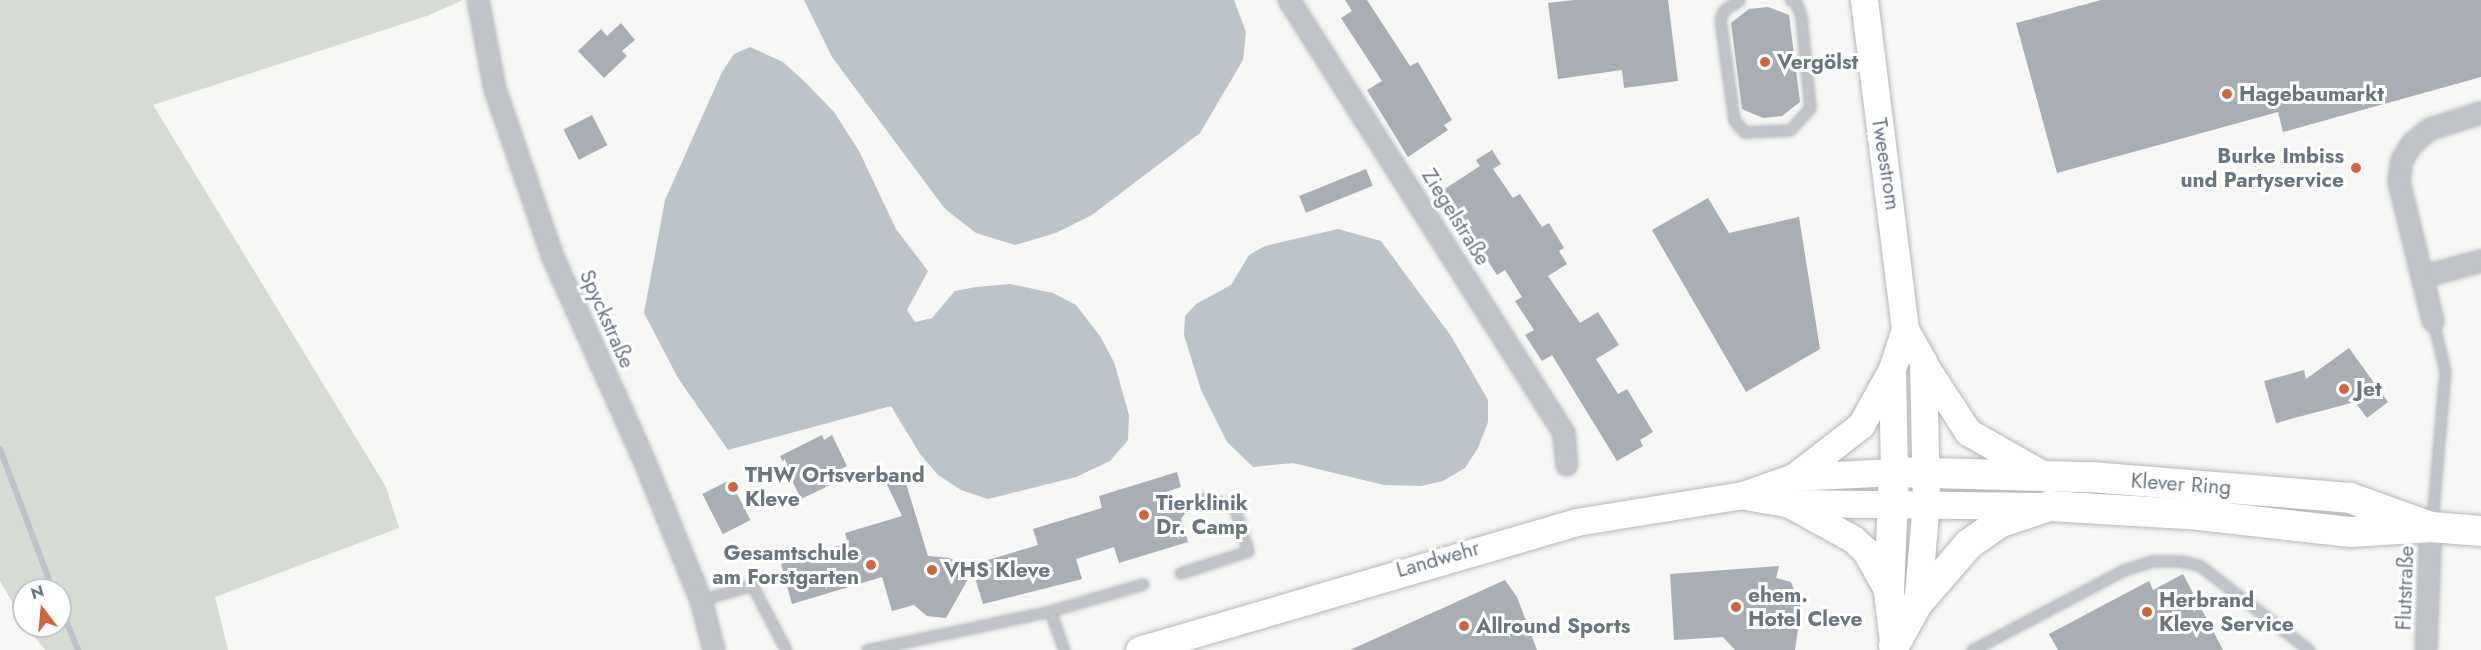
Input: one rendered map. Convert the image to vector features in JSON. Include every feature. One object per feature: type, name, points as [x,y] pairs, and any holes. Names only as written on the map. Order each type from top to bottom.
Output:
[{"type":"main road","name":"Tweestrom","points":[[1864,0],[1905,328],[1923,362],[1926,472]]},
{"type":"main road","name":"Tweestrom","points":[[1894,472],[1892,369],[1905,328]]},
{"type":"main road","points":[[1923,362],[1968,432],[2042,474]]},
{"type":"main road","points":[[1794,477],[1861,425],[1892,369]]},
{"type":"main road","name":"Klever Ring","points":[[1894,646],[1889,592],[1894,472],[2042,474],[2350,498],[2431,527]]},
{"type":"main road","name":"Landwehr","points":[[1139,650],[1504,540],[1643,509],[1743,495],[1794,477],[1894,472]]},
{"type":"main road","name":"Klever Ring","points":[[1917,604],[1926,502],[1926,472]]},
{"type":"main road","name":"Landwehr","points":[[1743,495],[1787,503],[1893,501]]},
{"type":"main road","name":"Klever Ring","points":[[1893,501],[2049,506],[2199,515],[2351,532],[2431,527],[2481,531]]},
{"type":"main road","points":[[1787,503],[1853,539],[1865,550],[1889,592]]},
{"type":"main road","name":"Klever Ring","points":[[1894,646],[1917,604],[1969,544],[2001,522],[2049,506]]},
{"type":"street","name":"Spyckstraße","points":[[478,0],[495,89],[552,255],[701,600],[714,650]]},
{"type":"street","name":"Ziegelstraße","points":[[1289,0],[1564,433],[1567,465]]},
{"type":"street","points":[[2433,321],[2399,181],[2402,160],[2412,144],[2430,129],[2481,113]]},
{"type":"street","points":[[2422,277],[2481,261]]},
{"type":"street","name":"Flutstraße","points":[[2427,650],[2431,527]]},
{"type":"lane","points":[[1739,0],[1724,10],[1720,19],[1734,120],[1744,132],[1790,130],[1810,108],[1801,16],[1796,2],[1790,0]]},
{"type":"lane","points":[[2431,527],[2445,371],[2433,321]]},
{"type":"lane","points":[[1180,573],[1248,551],[1234,506],[1203,498]]},
{"type":"lane","points":[[1972,650],[2124,570],[2151,561],[2199,565],[2307,647]]},
{"type":"lane","points":[[867,650],[1050,611],[1143,584]]},
{"type":"lane","points":[[701,600],[752,585],[786,650]]},
{"type":"lane","points":[[1050,611],[1064,650]]},
{"type":"lane","points":[[2295,650],[2307,647]]},
{"type":"shaded area","points":[[0,0],[463,0],[427,16],[153,105],[386,487],[399,528],[215,597],[228,650],[45,650],[36,638],[72,638],[72,578],[12,578],[12,602],[0,581]]},
{"type":"shaded area","points":[[804,0],[1234,0],[1246,32],[1243,60],[1200,133],[1092,215],[1056,233],[1015,245],[976,233],[945,209],[832,57]]},
{"type":"shaded area","points":[[750,47],[783,62],[805,82],[834,112],[859,151],[896,229],[928,271],[907,310],[915,322],[932,318],[955,291],[976,287],[1010,284],[1053,293],[1076,305],[1100,336],[1114,362],[1129,415],[1128,440],[1110,461],[1076,477],[988,499],[961,490],[938,475],[920,454],[891,406],[728,450],[678,378],[644,313],[665,200],[722,72],[734,54]]},
{"type":"shaded area","points":[[1338,229],[1381,241],[1451,336],[1488,400],[1488,422],[1478,448],[1465,468],[1443,481],[1421,486],[1384,485],[1293,463],[1253,467],[1227,442],[1201,390],[1184,335],[1185,316],[1196,304],[1231,285],[1249,255],[1265,246]]},
{"type":"building","points":[[1345,0],[1367,0],[1410,66],[1418,62],[1452,120],[1444,125],[1448,130],[1408,157],[1367,90],[1382,81],[1341,18],[1352,11]]},
{"type":"building","points":[[1574,0],[1668,0],[1678,81],[1624,88],[1622,70],[1558,79],[1548,3]]},
{"type":"building","name":"Hagebaumarkt","points":[[2101,0],[2481,0],[2481,77],[2283,132],[2278,112],[2057,173],[2016,23]]},
{"type":"building","name":"Vergölst","points":[[1768,7],[1789,15],[1800,102],[1782,116],[1763,118],[1742,109],[1731,23],[1749,9]]},
{"type":"building","points":[[621,23],[635,40],[622,51],[627,56],[604,78],[578,51],[601,29],[607,36]]},
{"type":"building","points":[[592,115],[607,145],[579,160],[563,130]]},
{"type":"building","points":[[1492,150],[1501,164],[1493,169],[1513,198],[1520,194],[1542,227],[1549,223],[1564,248],[1559,251],[1567,264],[1548,276],[1580,323],[1598,312],[1619,345],[1596,359],[1618,394],[1627,389],[1653,432],[1640,440],[1643,446],[1617,461],[1552,355],[1542,361],[1525,335],[1534,330],[1515,301],[1522,297],[1505,270],[1497,275],[1460,218],[1452,215],[1437,194],[1480,166],[1476,160]]},
{"type":"building","points":[[1366,169],[1373,186],[1306,213],[1299,196]]},
{"type":"building","points":[[1708,198],[1729,233],[1799,217],[1820,349],[1746,392],[1652,230]]},
{"type":"building","name":"Jet","points":[[2349,348],[2388,402],[2367,418],[2355,402],[2276,423],[2264,381],[2304,370],[2306,379]]},
{"type":"building","points":[[822,435],[824,440],[832,435],[847,466],[839,470],[843,479],[801,499],[780,456]]},
{"type":"building","points":[[902,470],[928,556],[950,558],[972,572],[946,618],[927,616],[914,605],[892,611],[882,577],[792,604],[781,564],[848,543],[845,533],[902,516],[884,478]]},
{"type":"building","points":[[1177,472],[1181,487],[1157,495],[1186,512],[1181,519],[1188,542],[1119,563],[1114,547],[1076,559],[1082,579],[983,604],[971,565],[1038,545],[1033,529],[1102,508],[1099,496]]},
{"type":"building","points":[[730,480],[750,520],[723,534],[702,494]]},
{"type":"building","name":"ehem. Hotel Cleve","points":[[1779,566],[1776,578],[1791,582],[1801,608],[1795,650],[1735,650],[1723,637],[1674,640],[1670,574]]},
{"type":"building","name":"Herbrand Kleve Service","points":[[2183,574],[2223,650],[2058,650],[2049,634],[2149,581],[2153,590]]},
{"type":"building","name":"Allround Sports","points":[[1505,580],[1517,597],[1537,650],[1350,650]]},
{"type":"waterway","points":[[0,449],[48,578]]},
{"type":"waterway","points":[[72,635],[78,650]]},
{"type":"place","name":"Vergölst","points":[[1765,62]]},
{"type":"place","name":"Hagebaumarkt","points":[[2227,94]]},
{"type":"place","name":"Burke Imbiss und Partyservice","points":[[2356,168]]},
{"type":"place","name":"Jet","points":[[2344,389]]},
{"type":"place","name":"THW Ortsverband Kleve","points":[[733,487]]},
{"type":"place","name":"Tierklinik Dr. Camp","points":[[1144,515]]},
{"type":"place","name":"Gesamtschule am Forstgarten","points":[[871,565]]},
{"type":"place","name":"VHS Kleve","points":[[932,570]]},
{"type":"place","name":"ehem. Hotel Cleve","points":[[1736,607]]},
{"type":"place","name":"Herbrand Kleve Service","points":[[2147,612]]},
{"type":"place","name":"Allround Sports","points":[[1464,626]]}]
